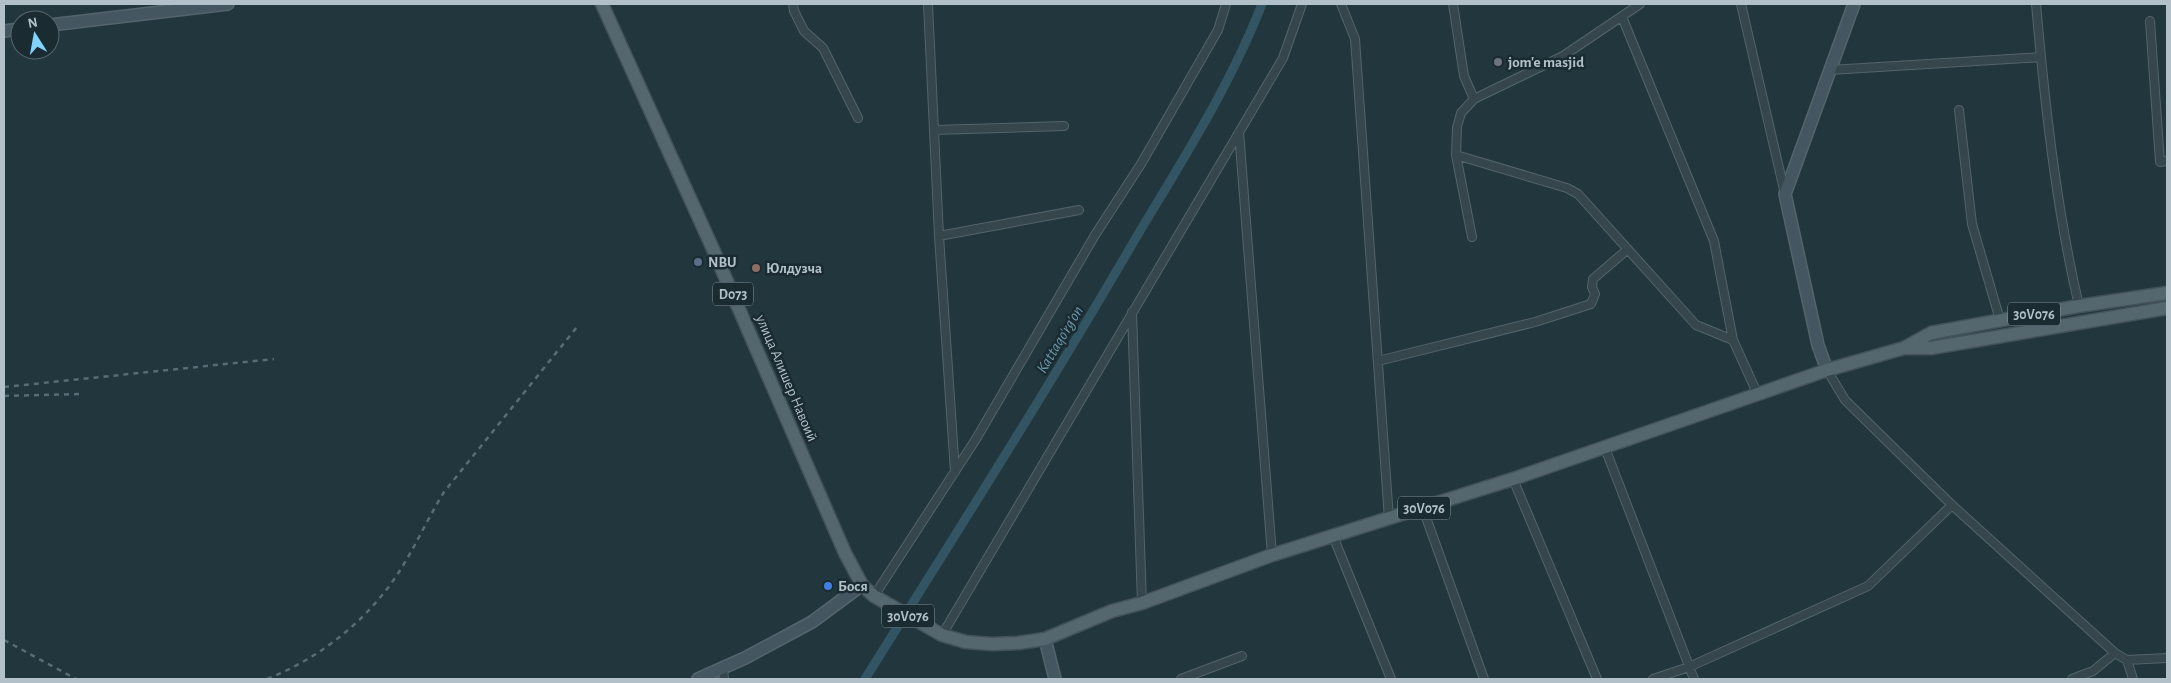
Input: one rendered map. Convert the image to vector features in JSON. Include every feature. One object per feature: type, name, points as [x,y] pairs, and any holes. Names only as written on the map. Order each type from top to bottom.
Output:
[{"type":"main road","name":"улица Алишер Навоий","points":[[602,4],[712,247],[845,553],[862,585],[874,596]]},
{"type":"main road","name":"30V076","points":[[874,596],[942,636],[966,642],[992,644],[1045,639],[1112,611],[1142,603],[1272,555],[1389,520],[1605,448],[1828,370],[1904,348],[1931,333],[2167,292]]},
{"type":"main road","name":"30V076","points":[[1904,348],[1931,348],[2167,308]]},
{"type":"street","points":[[60,24],[228,4]]},
{"type":"street","points":[[793,4],[794,11],[804,31],[824,48],[858,118]]},
{"type":"street","points":[[928,4],[939,236],[955,472]]},
{"type":"street","points":[[874,596],[955,472],[1095,235],[1141,164],[1218,30],[1226,4]]},
{"type":"street","points":[[942,636],[1283,58],[1302,4]]},
{"type":"street","points":[[1341,4],[1355,39],[1389,520]]},
{"type":"street","points":[[1453,4],[1464,76],[1474,99]]},
{"type":"street","points":[[1472,237],[1456,155],[1457,127],[1461,112],[1474,99],[1563,56],[1640,4]]},
{"type":"street","points":[[1741,4],[1818,345],[1828,370],[1845,400],[1952,504],[2115,653],[2127,660],[2167,658]]},
{"type":"street","points":[[1785,194],[1854,4]]},
{"type":"street","points":[[2036,4],[2065,246],[2079,306]]},
{"type":"street","points":[[1622,17],[1714,241],[1733,340],[1758,395]]},
{"type":"street","points":[[2150,21],[2160,162],[2167,162]]},
{"type":"street","points":[[1830,70],[2041,57]]},
{"type":"street","points":[[1959,110],[1972,224],[2000,320]]},
{"type":"street","points":[[934,130],[1064,126]]},
{"type":"street","points":[[1239,132],[1272,555]]},
{"type":"street","points":[[1456,155],[1567,188],[1578,194],[1696,325],[1733,340]]},
{"type":"street","points":[[939,236],[1079,210]]},
{"type":"street","points":[[1378,361],[1535,322],[1591,304],[1595,294],[1592,287],[1593,280],[1628,249]]},
{"type":"street","points":[[1132,312],[1142,603]]},
{"type":"street","points":[[1605,448],[1694,679]]},
{"type":"street","points":[[1513,479],[1596,679]]},
{"type":"street","points":[[1653,679],[1689,667],[1868,586],[1952,504]]},
{"type":"street","points":[[1423,508],[1484,679]]},
{"type":"street","points":[[1333,536],[1391,679]]},
{"type":"street","points":[[698,679],[723,674],[812,622],[862,585]]},
{"type":"street","points":[[1045,639],[1054,679]]},
{"type":"street","points":[[2072,679],[2093,671],[2115,653]]},
{"type":"street","points":[[1181,679],[1242,656]]},
{"type":"street","points":[[2127,660],[2133,679]]},
{"type":"waterway","name":"Kattaqo'rg'on","points":[[865,679],[1071,348],[1188,151],[1220,94],[1262,4]]},
{"type":"railway","points":[[267,679],[324,649],[357,622],[372,606],[399,572],[444,492],[577,327]]},
{"type":"railway","points":[[4,387],[274,359]]},
{"type":"railway","points":[[4,396],[80,394]]},
{"type":"railway","points":[[4,640],[76,679]]},
{"type":"place","name":"jom'e masjid","points":[[1498,62]]},
{"type":"place","name":"NBU","points":[[698,262]]},
{"type":"place","name":"Юлдузча","points":[[756,268]]},
{"type":"place","name":"Бося","points":[[828,586]]}]
